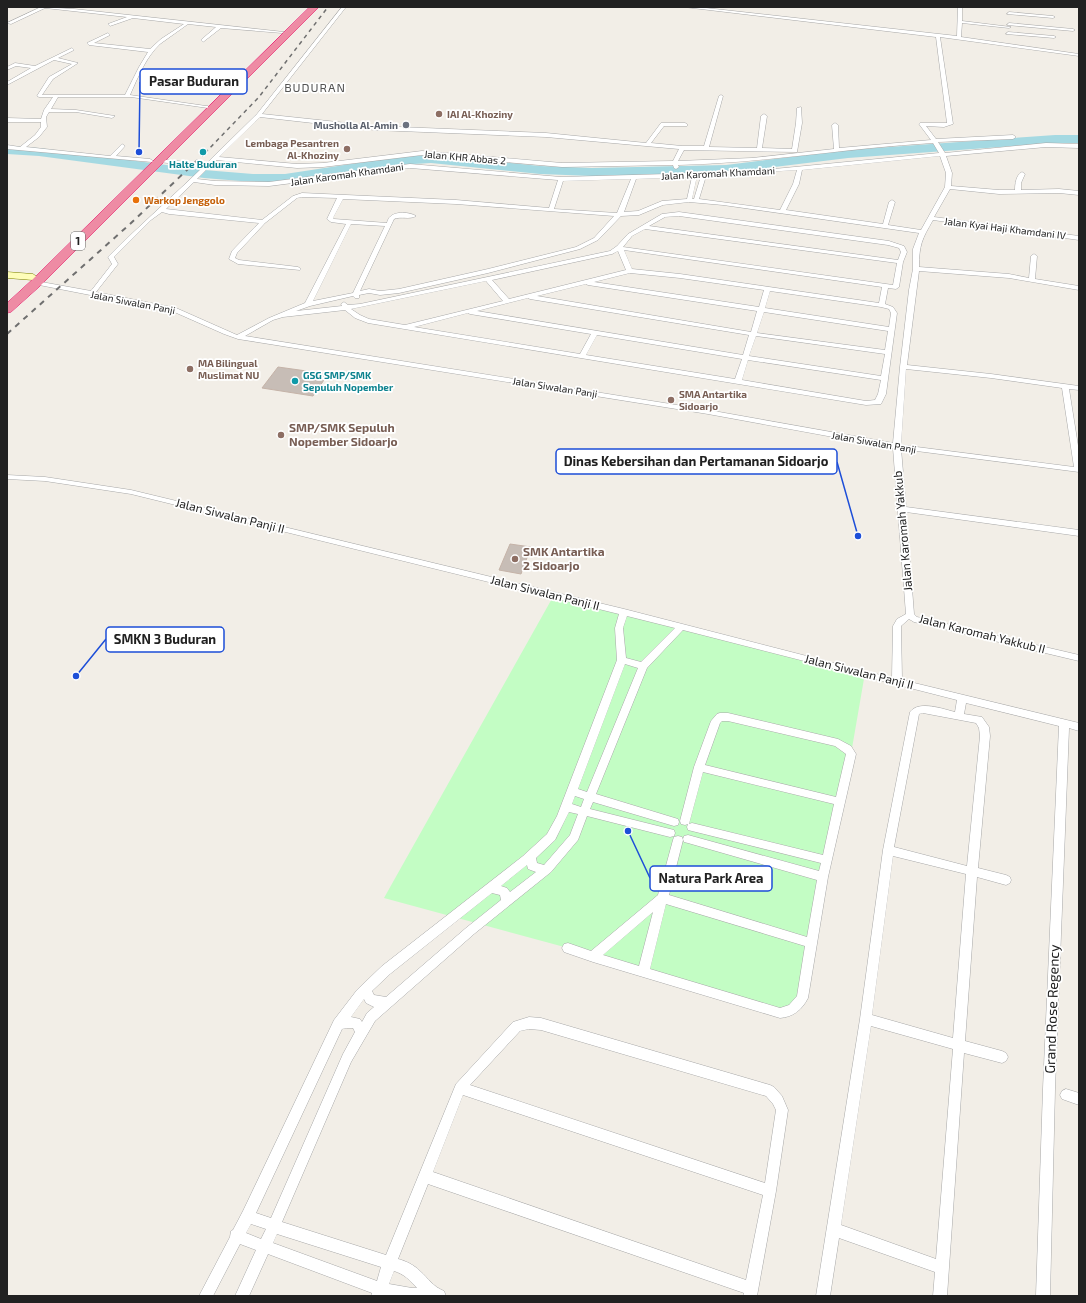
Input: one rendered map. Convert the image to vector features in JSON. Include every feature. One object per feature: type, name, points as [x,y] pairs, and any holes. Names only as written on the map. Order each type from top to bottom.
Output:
[{"type":"highway","name":"1","points":[[7,310],[35,280],[308,7]]},
{"type":"highway","name":"1","points":[[151,164],[206,107],[315,7]]},
{"type":"highway","name":"1","points":[[7,300],[35,280]]},
{"type":"street","points":[[9,23],[45,7],[134,16],[186,24],[282,32]]},
{"type":"street","points":[[92,294],[116,264],[111,257],[259,115],[344,7]]},
{"type":"street","points":[[686,7],[959,38],[1079,55]]},
{"type":"street","points":[[959,38],[960,7]]},
{"type":"street","points":[[1008,44],[1009,10],[1055,18],[1058,29]]},
{"type":"street","points":[[110,25],[134,16]]},
{"type":"street","points":[[960,22],[1073,30]]},
{"type":"street","points":[[127,96],[143,64],[152,51],[159,43],[186,24]]},
{"type":"street","points":[[203,41],[219,27]]},
{"type":"street","points":[[1008,33],[1054,37]]},
{"type":"street","points":[[108,34],[89,44],[152,51]]},
{"type":"street","points":[[904,288],[916,269],[916,249],[920,237],[932,218],[948,186],[949,173],[943,152],[922,124],[950,124],[938,36]]},
{"type":"street","points":[[7,84],[35,67],[72,48]]},
{"type":"street","points":[[52,58],[76,63],[52,78],[38,95],[127,96],[206,107]]},
{"type":"street","points":[[7,69],[15,64],[35,67]]},
{"type":"street","points":[[22,148],[37,136],[44,127],[42,121],[46,110],[56,96]]},
{"type":"street","points":[[706,148],[721,96]]},
{"type":"street","points":[[794,151],[799,123],[799,108]]},
{"type":"street","points":[[46,110],[76,111],[112,116]]},
{"type":"street","points":[[259,115],[375,128],[538,135],[682,148],[826,153],[936,142],[1013,137]]},
{"type":"street","points":[[759,150],[764,116]]},
{"type":"street","points":[[7,120],[42,121]]},
{"type":"street","points":[[647,145],[663,124],[685,125]]},
{"type":"street","points":[[836,125],[837,151]]},
{"type":"street","name":"Jalan Karomah Khamdani","points":[[192,180],[215,183],[258,185],[312,180],[399,167],[436,166],[562,179],[704,175],[800,168],[835,162],[943,152],[1046,145],[1079,146]]},
{"type":"street","points":[[112,157],[122,146]]},
{"type":"street","points":[[7,147],[112,157],[151,164],[205,168]]},
{"type":"street","points":[[679,175],[676,164],[682,148]]},
{"type":"street","points":[[767,150],[767,159]]},
{"type":"street","name":"Jalan KHR Abbas 2","points":[[215,158],[296,166],[323,165],[412,153],[562,165],[729,162],[826,153]]},
{"type":"street","points":[[826,153],[835,162]]},
{"type":"street","points":[[436,166],[445,155]]},
{"type":"street","points":[[782,212],[796,184],[800,168]]},
{"type":"street","points":[[1018,192],[1018,183],[1022,174]]},
{"type":"street","points":[[688,200],[695,175]]},
{"type":"street","points":[[696,200],[704,175]]},
{"type":"street","points":[[238,337],[271,319],[308,304],[369,292],[380,293],[399,291],[568,252],[588,244],[605,231],[624,208],[634,177]]},
{"type":"street","points":[[551,210],[562,179]]},
{"type":"street","points":[[948,186],[999,192],[1059,191],[1079,193]]},
{"type":"street","points":[[298,269],[238,262],[232,259],[234,252],[263,222],[298,196],[306,195],[340,198],[456,202],[610,215],[620,213],[639,213],[662,203],[696,200],[923,232]]},
{"type":"street","points":[[340,198],[330,219],[333,221],[389,225]]},
{"type":"street","points":[[885,226],[892,202]]},
{"type":"street","points":[[164,207],[163,210],[169,212],[263,222]]},
{"type":"street","points":[[630,271],[620,248],[622,242],[631,234],[664,215],[678,214],[899,245],[904,249],[900,262],[904,288],[903,367],[897,446]]},
{"type":"street","points":[[360,306],[355,294],[394,216],[413,216]]},
{"type":"street","name":"Jalan Kyai Haji Khamdani IV","points":[[932,218],[1079,238]]},
{"type":"street","points":[[308,304],[349,223]]},
{"type":"street","points":[[644,227],[900,262]]},
{"type":"street","points":[[282,315],[360,306],[488,280],[612,252],[620,248],[904,288]]},
{"type":"street","points":[[1032,279],[1034,256]]},
{"type":"street","points":[[916,269],[1004,275],[1079,288]]},
{"type":"street","points":[[341,297],[350,312],[362,319],[866,403],[874,403],[881,399],[894,310],[882,305],[768,288],[651,272],[630,271],[405,326]]},
{"type":"street","points":[[7,275],[35,280]]},
{"type":"street","name":"Jalan Siwalan Panji","points":[[35,280],[92,294],[159,305],[174,309],[238,337],[701,411],[897,446],[1079,470]]},
{"type":"street","points":[[488,280],[507,300]]},
{"type":"street","points":[[584,282],[892,328]]},
{"type":"street","points":[[882,305],[885,285]]},
{"type":"street","points":[[738,381],[768,288]]},
{"type":"street","points":[[524,296],[753,334],[888,352]]},
{"type":"street","points":[[465,311],[746,358],[885,379]]},
{"type":"street","points":[[582,356],[595,332]]},
{"type":"street","points":[[903,367],[991,376],[1079,388]]},
{"type":"street","points":[[1065,386],[1079,470]]},
{"type":"street","name":"Jalan Karomah Yakkub","points":[[897,446],[910,615]]},
{"type":"street","name":"Jalan Siwalan Panji II","points":[[8,478],[45,479],[131,492],[624,612],[897,682],[1079,726]]},
{"type":"street","points":[[901,508],[1079,533]]},
{"type":"street","points":[[206,1296],[236,1236],[248,1216],[338,1024],[366,989],[386,970],[492,888],[551,837],[562,817],[622,660],[619,628],[624,612]]},
{"type":"street","name":"Jalan Karomah Yakkub II","points":[[897,682],[897,626],[900,621],[910,615],[914,619],[1079,658]]},
{"type":"street","points":[[242,1296],[347,1058],[371,1017],[506,900],[547,869],[574,837],[643,666],[681,627]]},
{"type":"street","points":[[622,660],[643,666]]},
{"type":"street","points":[[959,716],[962,698]]},
{"type":"street","points":[[823,1296],[866,1020],[888,850],[915,712],[922,709],[979,720],[984,727],[985,736],[972,871],[940,1296]]},
{"type":"street","points":[[568,948],[780,1013],[790,1012],[796,1008],[802,998],[827,860],[851,754],[848,749],[838,743],[728,717],[720,717],[716,721],[699,767],[684,824],[692,836],[679,837],[669,829],[684,824]]},
{"type":"street","name":"Grand Rose Regency","points":[[1043,1296],[1049,1089],[1064,723]]},
{"type":"street","points":[[699,767],[841,802]]},
{"type":"street","points":[[572,791],[684,824],[827,860]]},
{"type":"street","points":[[566,807],[824,877]]},
{"type":"street","points":[[643,972],[679,837]]},
{"type":"street","points":[[888,850],[1006,880]]},
{"type":"street","points":[[530,856],[532,866],[547,869]]},
{"type":"street","points":[[492,888],[503,890],[506,893],[506,900]]},
{"type":"street","points":[[662,898],[811,943]]},
{"type":"street","points":[[594,957],[662,898]]},
{"type":"street","points":[[366,989],[371,1001],[376,1003],[387,1002]]},
{"type":"street","points":[[866,1020],[1002,1057]]},
{"type":"street","points":[[338,1024],[347,1022],[356,1023],[362,1032]]},
{"type":"street","points":[[380,1293],[390,1262],[460,1088],[517,1026],[529,1023],[540,1024],[770,1092],[778,1100],[782,1110],[770,1191],[751,1292],[425,1176]]},
{"type":"street","points":[[460,1088],[770,1191]]},
{"type":"street","points":[[1066,1095],[1079,1099]]},
{"type":"street","points":[[248,1216],[274,1226],[403,1267],[415,1275],[435,1295]]},
{"type":"street","points":[[834,1229],[942,1268]]},
{"type":"street","points":[[236,1236],[380,1293],[435,1295]]},
{"type":"green space","points":[[554,595],[865,673],[851,754],[802,998],[790,1012],[568,948],[384,898]]},
{"type":"building","name":"GSG SMP/SMK Sepuluh Nopember","points":[[278,367],[328,374],[313,396],[262,388]]},
{"type":"building","name":"SMK Antartika 2 Sidoarjo","points":[[510,544],[531,547],[521,574],[499,570]]},
{"type":"waterway","points":[[7,150],[39,152],[204,174],[253,178],[285,178],[397,161],[431,159],[540,170],[592,172],[726,169],[848,154],[1055,139],[1079,139]]},
{"type":"railway","points":[[206,152],[259,97],[328,7]]},
{"type":"railway","points":[[7,334],[130,224],[206,152]]},
{"type":"place","name":"IAI Al-Khoziny","points":[[439,114]]},
{"type":"place","name":"Musholla Al-Amin","points":[[406,125]]},
{"type":"place","name":"Lembaga Pesantren Al-Khoziny","points":[[347,149]]},
{"type":"place","name":"Pasar Buduran","points":[[139,152]]},
{"type":"place","name":"Halte Buduran","points":[[203,152]]},
{"type":"place","name":"Warkop Jenggolo","points":[[136,200]]},
{"type":"place","name":"MA Bilingual Muslimat NU","points":[[190,369]]},
{"type":"place","name":"GSG SMP/SMK Sepuluh Nopember","points":[[295,381]]},
{"type":"place","name":"SMA Antartika Sidoarjo","points":[[671,400]]},
{"type":"place","name":"SMP/SMK Sepuluh Nopember Sidoarjo","points":[[281,435]]},
{"type":"place","name":"Dinas Kebersihan dan Pertamanan Sidoarjo","points":[[858,536]]},
{"type":"place","name":"SMK Antartika 2 Sidoarjo","points":[[515,559]]},
{"type":"place","name":"SMKN 3 Buduran","points":[[76,676]]},
{"type":"place","name":"Natura Park Area","points":[[628,831]]},
{"type":"district","name":"BUDURAN","points":[[315,88]]}]
